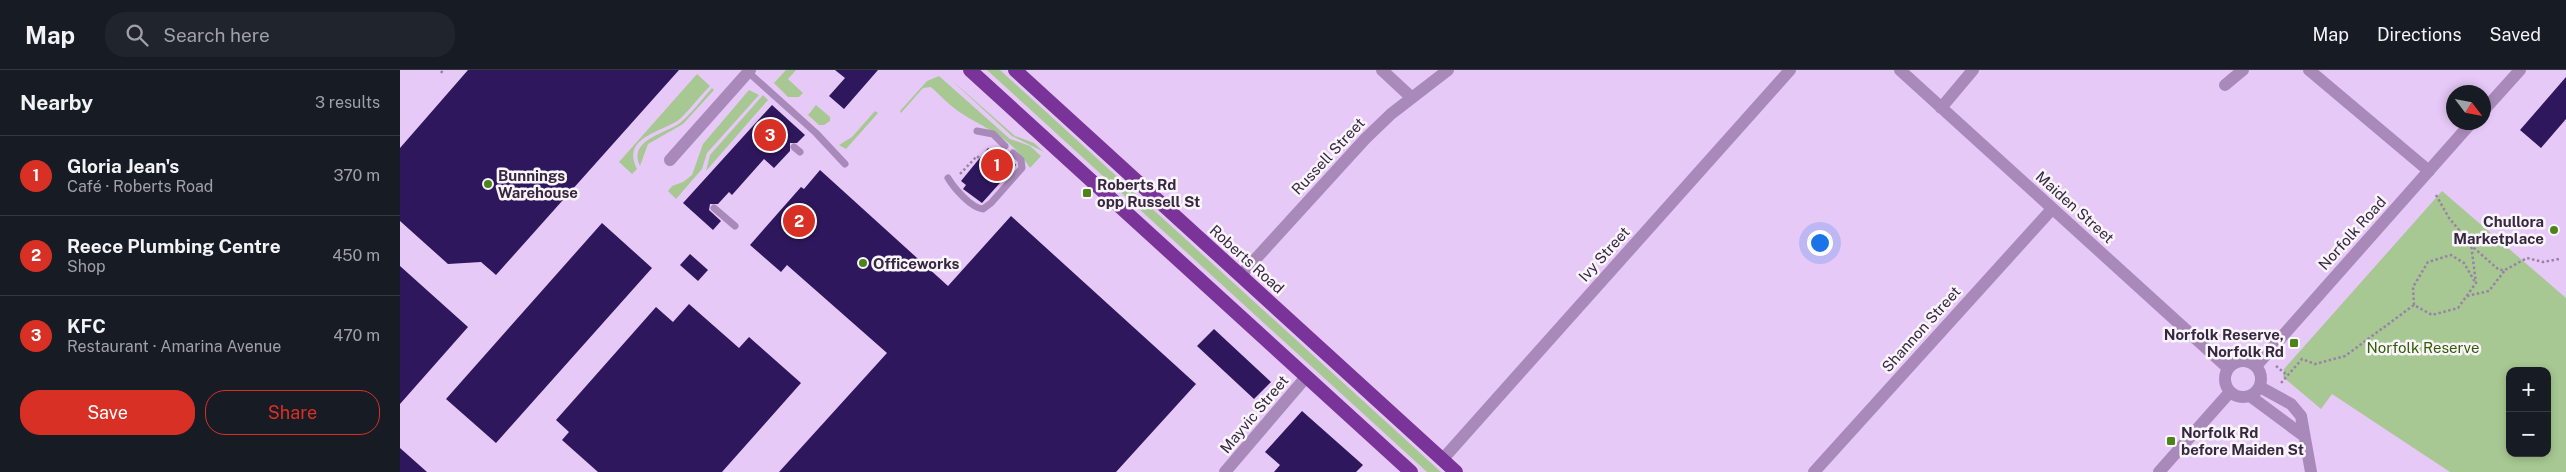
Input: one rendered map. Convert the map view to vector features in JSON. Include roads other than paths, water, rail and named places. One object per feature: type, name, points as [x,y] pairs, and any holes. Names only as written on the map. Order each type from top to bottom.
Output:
[{"type":"highway","points":[[970,70],[1411,472]]},
{"type":"highway","name":"Roberts Road","points":[[1015,70],[1456,472]]},
{"type":"street","points":[[1382,70],[1412,98]]},
{"type":"street","name":"Russell Street","points":[[1241,275],[1365,139],[1448,70]]},
{"type":"street","name":"Ivy Street","points":[[1442,460],[1790,70]]},
{"type":"street","name":"Maiden Street","points":[[1900,70],[2228,368]]},
{"type":"street","points":[[1941,108],[1973,70]]},
{"type":"street","points":[[2225,85],[2243,70]]},
{"type":"street","points":[[2309,70],[2429,171]]},
{"type":"street","points":[[2491,102],[2520,70]]},
{"type":"street","points":[[670,160],[749,71]]},
{"type":"street","name":"Norfolk Road","points":[[2256,366],[2465,130]]},
{"type":"street","name":"Shannon Street","points":[[1814,472],[2052,209]]},
{"type":"street","points":[[2255,392],[2261,376],[2256,366],[2245,360],[2239,361],[2228,368],[2225,383],[2230,392],[2238,397],[2255,392],[2291,404],[2297,410],[2304,425],[2304,436],[2311,472]]},
{"type":"street","name":"Mayvic Street","points":[[1225,472],[1307,376]]},
{"type":"street","points":[[2159,472],[2230,392]]},
{"type":"lane","points":[[749,71],[816,133],[845,164]]},
{"type":"lane","points":[[977,131],[993,134],[1005,146]]},
{"type":"lane","points":[[948,178],[953,186],[975,206],[983,209],[991,203],[1022,168],[1021,160],[1013,153]]},
{"type":"lane","points":[[714,208],[735,226]]},
{"type":"place","name":"KFC","points":[[770,135]]},
{"type":"place","name":"Gloria Jean's","points":[[997,165]]},
{"type":"place","name":"Bunnings Warehouse","points":[[488,184]]},
{"type":"place","name":"Roberts Rd opp Russell St","points":[[1087,193]]},
{"type":"place","name":"Reece Plumbing Centre","points":[[799,221]]},
{"type":"place","name":"Chullora Marketplace","points":[[2554,230]]},
{"type":"place","name":"Officeworks","points":[[863,263]]},
{"type":"place","name":"Norfolk Reserve, Norfolk Rd","points":[[2294,343]]},
{"type":"place","name":"Norfolk Rd before Maiden St","points":[[2171,441]]},
{"type":"park label","name":"Norfolk Reserve","points":[[2423,347]]}]
